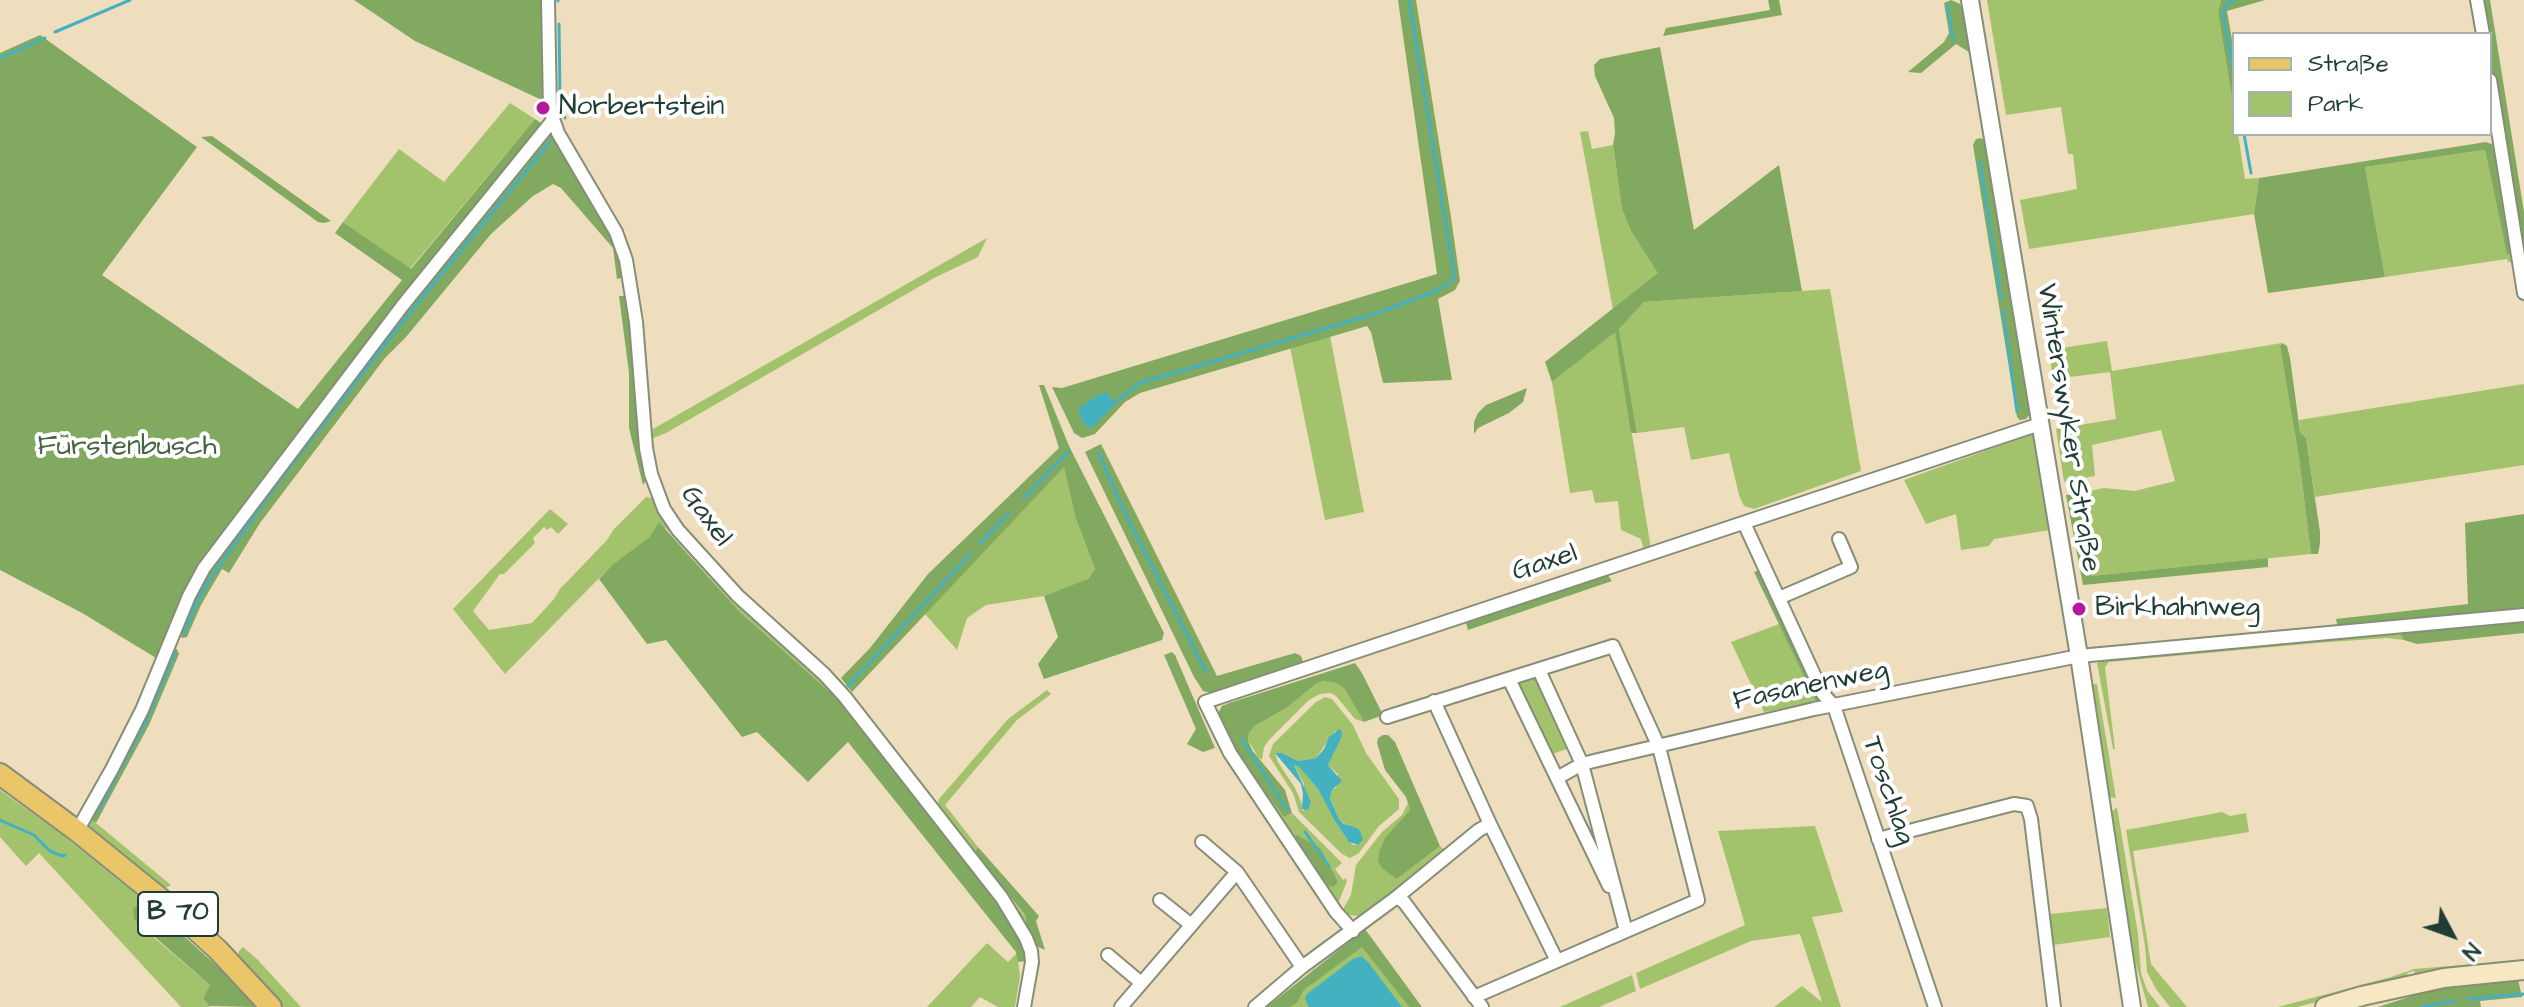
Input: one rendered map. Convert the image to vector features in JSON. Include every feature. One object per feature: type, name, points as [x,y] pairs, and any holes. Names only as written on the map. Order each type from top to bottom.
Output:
[{"type":"main road","name":"B 70","points":[[0,774],[77,831],[195,929],[271,1007]]},
{"type":"main road","points":[[2325,1007],[2444,978],[2524,970]]},
{"type":"street","name":"Gaxel","points":[[548,0],[548,89],[553,120],[616,232],[626,260],[636,322],[646,448],[651,474],[664,509],[678,530],[738,596],[845,697],[993,886],[1026,938],[1032,962],[1024,1007]]},
{"type":"street","name":"Winterswyker Straße","points":[[1970,0],[2079,656],[2132,1007]]},
{"type":"street","points":[[2477,0],[2483,32]]},
{"type":"street","points":[[2492,93],[2524,293]]},
{"type":"street","points":[[77,831],[142,710],[189,596],[204,568],[403,305],[553,120]]},
{"type":"street","name":"Gaxel","points":[[1353,931],[1336,912],[1230,753],[1205,702],[2040,424]]},
{"type":"street","name":"Toschlag","points":[[1744,523],[1823,694],[1834,706],[1935,1007]]},
{"type":"street","points":[[1779,598],[1851,567],[1839,539]]},
{"type":"street","points":[[2079,656],[2524,615]]},
{"type":"street","points":[[1387,717],[1613,646],[1659,747],[1698,900],[1557,961],[1478,1002],[1404,902],[1397,897]]},
{"type":"street","name":"Fasanenweg","points":[[1557,778],[1582,764],[1834,706],[2079,656]]},
{"type":"street","points":[[1539,670],[1582,764],[1626,931]]},
{"type":"street","points":[[1509,679],[1620,907]]},
{"type":"street","points":[[1434,701],[1557,961]]},
{"type":"street","points":[[1878,839],[2014,804],[2027,806],[2054,1007]]},
{"type":"street","points":[[1255,1007],[1302,967],[1490,824]]},
{"type":"street","points":[[1202,842],[1237,872],[1302,967]]},
{"type":"street","points":[[1121,1007],[1237,872]]},
{"type":"street","points":[[1160,900],[1190,924]]},
{"type":"street","points":[[2117,910],[2143,1007]]},
{"type":"street","points":[[1108,955],[1140,982]]},
{"type":"green space","points":[[354,0],[541,0],[544,101],[415,41]]},
{"type":"green space","points":[[1398,0],[1416,0],[1451,217],[1460,281],[1455,290],[1438,299],[1452,380],[1383,383],[1367,326],[1140,393],[1125,402],[1095,434],[1082,438],[1074,433],[1052,387],[1062,388],[1437,274]]},
{"type":"green space","points":[[1768,0],[1779,0],[1782,15],[1663,36],[1666,28],[1770,10]]},
{"type":"green space","points":[[1951,0],[1964,9],[1972,54],[1956,44],[1921,73],[1908,72],[1944,42],[1949,33],[1944,3]]},
{"type":"green space","points":[[1987,0],[2221,0],[2218,12],[2232,99],[2232,136],[2238,136],[2245,179],[2259,178],[2254,214],[2029,249],[2020,200],[2077,189],[2073,154],[2068,154],[2061,107],[2006,115]]},
{"type":"green space","points":[[2221,0],[2265,0],[2227,11],[2232,40],[2232,99],[2218,12]]},
{"type":"green space","points":[[2480,0],[2490,0],[2524,212],[2524,272],[2492,74],[2492,32],[2485,32]]},
{"type":"green space","name":"Fürstenbusch","points":[[40,35],[197,147],[102,275],[298,409],[402,280],[335,233],[343,222],[411,269],[535,119],[544,125],[371,339],[224,533],[191,580],[156,658],[84,614],[0,570],[0,53]]},
{"type":"green space","points":[[1660,47],[1694,230],[1779,165],[1802,291],[1644,302],[1619,329],[1637,433],[1631,433],[1615,332],[1552,382],[1545,362],[1658,273],[1631,231],[1622,209],[1613,145],[1614,118],[1595,76],[1594,65],[1600,59]]},
{"type":"green space","points":[[510,103],[535,119],[410,269],[343,222],[399,149],[444,182]]},
{"type":"green space","points":[[1588,131],[1592,149],[1613,145],[1622,209],[1631,231],[1659,273],[1613,310],[1580,132]]},
{"type":"green space","points":[[546,135],[553,135],[607,221],[626,277],[617,279],[613,248],[561,188],[553,184],[533,196],[491,234],[385,358],[260,523],[229,573],[222,569],[187,637],[176,635],[197,586],[384,335]]},
{"type":"green space","points":[[212,136],[331,221],[318,222],[201,137]]},
{"type":"green space","points":[[1976,139],[1985,141],[2030,414],[2020,420],[2017,417],[1973,145]]},
{"type":"green space","points":[[2486,142],[2499,147],[2515,251],[2507,255],[2485,150],[2365,167],[2385,277],[2268,293],[2254,214],[2259,178]]},
{"type":"green space","points":[[2485,150],[2507,254],[2515,251],[2517,262],[2508,262],[2507,259],[2385,277],[2365,167]]},
{"type":"green space","points":[[987,238],[978,257],[934,278],[651,439],[653,429]]},
{"type":"green space","points":[[1830,289],[1861,471],[1754,509],[1744,506],[1739,495],[1729,453],[1691,460],[1684,427],[1637,433],[1619,329],[1644,302]]},
{"type":"green space","points":[[619,296],[629,296],[647,479],[643,485],[629,428],[629,373]]},
{"type":"green space","points":[[1615,331],[1651,549],[1644,551],[1641,539],[1621,530],[1618,501],[1595,503],[1592,490],[1570,493],[1552,382]]},
{"type":"green space","points":[[1330,336],[1364,512],[1325,520],[1290,347]]},
{"type":"green space","points":[[2107,341],[2112,371],[2282,343],[2280,347],[2311,554],[2091,576],[2077,494],[2104,488],[2135,491],[2175,481],[2161,430],[2092,445],[2095,476],[2064,482],[2056,429],[2116,419],[2110,372],[2053,379],[2049,350]]},
{"type":"green space","points":[[2282,343],[2287,346],[2290,358],[2300,432],[2306,438],[2320,532],[2318,554],[2311,554],[2280,347]]},
{"type":"green space","points":[[2524,384],[2524,465],[2315,497],[2306,438],[2300,432],[2299,420]]},
{"type":"green space","points":[[1039,385],[1044,385],[1069,446],[1164,633],[1162,640],[1044,679],[1038,664],[1058,637],[1044,596],[1088,579],[1095,569],[1075,516],[1064,467],[852,692],[841,678],[870,648],[928,574],[1059,448]]},
{"type":"green space","points":[[1527,388],[1523,402],[1509,413],[1478,428],[1474,434],[1474,422],[1486,405]]},
{"type":"green space","points":[[2032,434],[2050,530],[1994,539],[1989,546],[1961,550],[1956,514],[1926,524],[1904,480]]},
{"type":"green space","points":[[1101,444],[1217,676],[1295,653],[1301,656],[1305,667],[1214,694],[1203,691],[1085,452]]},
{"type":"green space","points":[[1064,466],[1075,516],[1095,569],[1088,579],[1044,596],[986,605],[967,618],[957,650],[925,614]]},
{"type":"green space","points":[[2077,494],[2091,576],[2268,558],[2268,567],[2083,585],[2066,495]]},
{"type":"green space","points":[[646,497],[652,498],[835,691],[831,693],[740,612],[666,528],[612,565],[505,674],[453,609],[550,509],[568,524],[558,534],[551,527],[547,530],[544,527],[533,538],[535,543],[504,574],[500,574],[473,611],[489,630],[532,623]]},
{"type":"green space","points":[[2524,514],[2524,611],[2339,627],[2337,624],[2336,619],[2468,604],[2465,523]]},
{"type":"green space","points":[[659,522],[740,612],[831,693],[835,691],[1004,907],[1028,961],[1018,962],[1016,952],[848,742],[808,782],[757,732],[742,737],[666,640],[647,644],[599,579],[612,565],[649,538]]},
{"type":"green space","points":[[1759,570],[1821,701],[1816,702],[1754,572]]},
{"type":"green space","points":[[1607,574],[1612,581],[1468,630],[1466,623]]},
{"type":"green space","points":[[2524,618],[2524,633],[2417,644],[2404,640],[2397,629]]},
{"type":"green space","points":[[1779,624],[1816,702],[1764,712],[1731,642]]},
{"type":"green space","points":[[2397,629],[2404,640],[2387,638],[2316,643],[2109,662],[2105,667],[2113,749],[2097,663],[2104,660],[2103,656]]},
{"type":"green space","points":[[177,649],[179,654],[149,725],[96,823],[88,818],[170,650]]},
{"type":"green space","points":[[1172,652],[1215,748],[1203,752],[1187,744],[1196,729],[1164,655]]},
{"type":"green space","points":[[1355,663],[1383,715],[1364,722],[1344,688],[1325,681],[1317,683],[1249,733],[1252,750],[1285,790],[1292,813],[1284,817],[1233,749],[1218,713],[1222,706],[1229,703]]},
{"type":"green space","points":[[1536,676],[1570,748],[1552,754],[1516,683]]},
{"type":"green space","points":[[1326,681],[1344,688],[1364,722],[1355,719],[1336,696],[1320,694],[1309,700],[1269,740],[1264,747],[1262,760],[1258,757],[1248,740],[1255,726],[1288,707],[1317,683]]},
{"type":"green space","points":[[2092,684],[2097,684],[2116,798],[2108,797]]},
{"type":"green space","points":[[1047,690],[1051,694],[1017,720],[945,805],[978,847],[974,851],[1025,916],[1027,931],[937,807],[939,799],[1008,719]]},
{"type":"green space","points":[[1325,697],[1332,699],[1353,725],[1366,753],[1399,799],[1399,809],[1379,826],[1359,853],[1350,858],[1299,812],[1293,793],[1269,756],[1273,744]],"holes":[[[1341,730],[1328,765],[1338,774],[1330,799],[1339,819],[1361,843],[1357,845],[1346,838],[1318,789],[1294,765],[1304,784],[1304,811],[1302,809],[1295,788],[1275,753],[1298,761],[1316,758],[1334,732]]]},
{"type":"green space","points":[[1383,735],[1388,735],[1395,742],[1440,846],[1397,879],[1383,869],[1378,861],[1379,852],[1385,838],[1410,810],[1406,797],[1385,770],[1377,743]]},
{"type":"green space","points":[[1243,762],[1284,817],[1292,813],[1342,863],[1335,869],[1347,881],[1339,901],[1335,902]]},
{"type":"green space","points":[[0,790],[145,901],[133,908],[139,925],[210,985],[203,998],[210,1007],[181,1007],[39,853],[26,866],[0,837]]},
{"type":"green space","points":[[1408,803],[1410,810],[1403,820],[1397,879],[1440,846],[1445,850],[1371,910],[1360,916],[1347,915],[1342,911],[1351,895],[1356,865],[1382,832],[1402,815]]},
{"type":"green space","points":[[2117,807],[2138,934],[2141,973],[2147,990],[2160,1007],[2148,1007],[2130,944],[2109,814]]},
{"type":"green space","points":[[2222,812],[2230,816],[2246,813],[2249,832],[2133,851],[2151,964],[2187,1007],[2170,1007],[2147,972],[2126,830]]},
{"type":"green space","points":[[88,818],[171,885],[162,890],[87,830]]},
{"type":"green space","points":[[1815,826],[1843,912],[1812,917],[1841,1007],[1774,1007],[1802,986],[1822,1002],[1800,934],[1751,941],[1640,989],[1636,973],[1745,925],[1718,831]]},
{"type":"green space","points":[[1297,835],[1320,848],[1338,882],[1333,887],[1324,884],[1294,839]]},
{"type":"green space","points":[[978,847],[1039,916],[1036,921],[1045,950],[1034,945],[1027,931],[1025,915],[974,852]]},
{"type":"green space","points":[[145,901],[218,967],[256,1007],[209,1006],[203,998],[210,985],[134,919],[133,908]]},
{"type":"green space","points":[[2107,908],[2110,937],[2053,945],[2050,914]]},
{"type":"green space","points":[[1365,929],[1422,1007],[1409,1007],[1362,947],[1304,990],[1297,1003],[1290,1007],[1267,1007]]},
{"type":"green space","points":[[987,943],[1008,962],[1017,953],[1020,976],[1015,1007],[998,1007],[980,997],[971,1007],[927,1007]]},
{"type":"green space","points":[[1362,946],[1409,1007],[1290,1007],[1297,1003],[1304,990]]},
{"type":"green space","points":[[243,947],[301,1007],[281,1007],[237,959]]},
{"type":"green space","points":[[2524,960],[2524,965],[2417,977],[2414,971],[2407,973],[2408,979],[2297,1007],[2278,1007],[2414,969]]},
{"type":"green space","points":[[1632,975],[1636,991],[1599,1007],[1560,1007]]},
{"type":"green space","points":[[2517,975],[2522,997],[2480,1001],[2481,1007],[2378,1007],[2455,982]]},
{"type":"water","points":[[1107,392],[1115,405],[1090,429],[1083,423],[1078,409]]},
{"type":"water","points":[[1339,729],[1342,736],[1328,765],[1342,781],[1332,790],[1330,799],[1339,819],[1360,831],[1363,840],[1358,845],[1349,842],[1318,789],[1294,765],[1311,802],[1308,810],[1302,809],[1301,784],[1275,753],[1298,761],[1316,758],[1329,737]]},
{"type":"water","points":[[1361,956],[1402,1007],[1309,1007],[1305,999],[1307,994]]},
{"type":"waterway","points":[[55,32],[130,0]]},
{"type":"waterway","points":[[1113,404],[1140,383],[1381,312],[1438,290],[1452,281],[1454,273],[1409,0]]},
{"type":"waterway","points":[[2232,65],[2223,13],[2226,4],[2235,0]]},
{"type":"waterway","points":[[1947,5],[1953,39]]},
{"type":"waterway","points":[[559,24],[560,97],[565,118]]},
{"type":"waterway","points":[[0,58],[45,38]]},
{"type":"waterway","points":[[2244,136],[2251,173]]},
{"type":"waterway","points":[[184,634],[208,582],[280,480],[404,320],[550,142]]},
{"type":"waterway","points":[[1980,162],[2001,299]]},
{"type":"waterway","points":[[2003,311],[2017,412]]},
{"type":"waterway","points":[[1024,498],[1069,451]]},
{"type":"waterway","points":[[1098,452],[1125,513],[1206,672]]},
{"type":"waterway","points":[[980,543],[1009,513]]},
{"type":"waterway","points":[[848,686],[970,554]]},
{"type":"waterway","points":[[98,811],[146,721],[175,653]]},
{"type":"waterway","points":[[1242,739],[1287,810]]},
{"type":"waterway","points":[[0,820],[34,835],[50,851],[65,855]]},
{"type":"waterway","points":[[1305,832],[1329,866]]},
{"type":"waterway","points":[[2468,999],[2524,994]]},
{"type":"waterway","points":[[2421,1007],[2454,1001]]},
{"type":"place","name":"Norbertstein","points":[[543,108]]},
{"type":"place","name":"Birkhahnweg","points":[[2079,609]]}]
